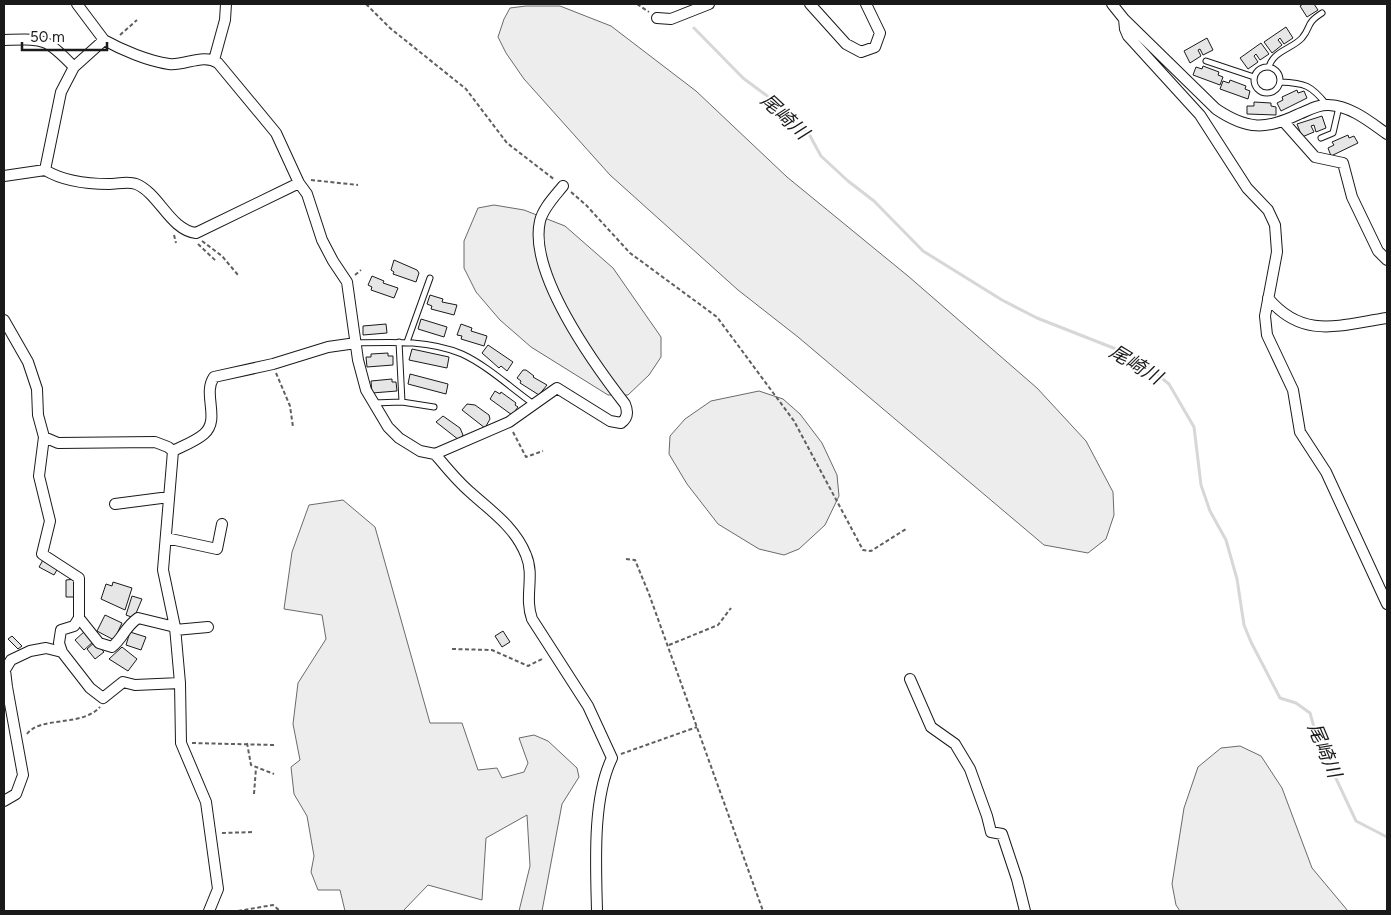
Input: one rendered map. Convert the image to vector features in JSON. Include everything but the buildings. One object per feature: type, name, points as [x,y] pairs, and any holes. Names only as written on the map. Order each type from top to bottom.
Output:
[{"type":"street","points":[[77,4],[107,42],[168,64],[205,59],[214,60],[237,83],[276,133],[307,194],[322,240],[333,261],[348,282],[358,360],[372,403],[399,438],[420,451],[436,454],[509,422],[557,388],[616,424],[624,421],[627,414],[625,404],[596,367],[571,325],[543,265],[540,245],[540,220],[543,212],[563,186]]},
{"type":"street","points":[[214,60],[221,38],[226,4]]},
{"type":"street","points":[[657,18],[671,19],[709,4]]},
{"type":"street","points":[[810,4],[846,44],[861,52],[876,47],[880,33],[866,4]]},
{"type":"street","points":[[1116,5],[1124,19],[1216,109],[1231,119],[1256,126],[1284,122],[1315,107],[1339,106],[1353,112],[1387,134]]},
{"type":"street","points":[[1124,19],[1124,30],[1128,36],[1200,114],[1247,188],[1268,210],[1275,225],[1278,238],[1277,252],[1265,316],[1267,335],[1293,390],[1300,432],[1326,472],[1387,604]]},
{"type":"street","points":[[4,40],[28,38],[49,43],[74,67]]},
{"type":"street","points":[[45,170],[61,92],[74,67],[107,42]]},
{"type":"street","points":[[1284,122],[1315,157],[1342,162],[1352,197],[1378,251],[1387,260]]},
{"type":"street","points":[[4,176],[45,170],[52,174],[83,182],[135,184],[144,188],[192,232],[300,183]]},
{"type":"street","points":[[1268,298],[1284,314],[1314,327],[1387,318]]},
{"type":"street","points":[[4,320],[28,362],[37,389],[38,415],[44,437],[39,476],[50,521],[42,554],[80,578],[79,618],[74,626],[61,630],[59,643],[62,652],[90,688],[103,698],[123,682],[134,685],[180,683]]},
{"type":"street","points":[[172,451],[203,435],[210,426],[209,387],[214,377],[273,364],[328,347],[356,343]]},
{"type":"street","points":[[44,437],[58,443],[155,442],[172,451]]},
{"type":"street","points":[[172,451],[162,570],[175,629],[180,683],[182,742],[206,802],[218,889],[209,911]]},
{"type":"street","points":[[436,454],[469,491],[490,507],[518,538],[532,572],[528,607],[532,619],[588,706],[612,758],[601,782],[596,865],[598,911]]},
{"type":"street","points":[[115,504],[169,497]]},
{"type":"street","points":[[166,538],[217,549],[222,524]]},
{"type":"street","points":[[79,618],[99,643],[112,647],[119,641],[127,626],[138,618],[175,629],[208,627]]},
{"type":"street","points":[[4,801],[16,794],[23,775],[7,687],[5,670],[7,664],[11,660],[30,652],[46,648],[62,652]]},
{"type":"street","points":[[910,679],[931,728],[955,744],[970,769],[987,816],[990,832],[1002,834],[1025,911]]},
{"type":"lane","points":[[1269,68],[1273,58],[1300,39],[1310,21],[1322,13]]},
{"type":"lane","points":[[1206,61],[1254,77]]},
{"type":"lane","points":[[1254,77],[1262,68],[1269,68],[1276,71],[1280,82]]},
{"type":"lane","points":[[1254,77],[1258,89],[1265,93],[1273,92],[1280,82]]},
{"type":"lane","points":[[1280,82],[1307,85],[1327,105]]},
{"type":"lane","points":[[1321,138],[1333,133],[1339,106]]},
{"type":"lane","points":[[407,342],[430,278]]},
{"type":"lane","points":[[399,342],[402,402]]},
{"type":"lane","points":[[356,343],[407,342],[425,344],[462,354],[535,405]]},
{"type":"lane","points":[[372,403],[402,402],[434,407]]},
{"type":"path","points":[[366,4],[390,28],[466,89],[507,143],[586,205],[630,253],[717,317],[794,421],[863,550],[871,552],[906,529]]},
{"type":"path","points":[[637,4],[657,18]]},
{"type":"path","points":[[107,42],[137,20]]},
{"type":"path","points":[[300,183],[309,180],[358,185]]},
{"type":"path","points":[[192,232],[216,261]]},
{"type":"path","points":[[192,232],[198,239],[222,256],[238,275]]},
{"type":"path","points":[[273,364],[290,406],[293,427]]},
{"type":"path","points":[[509,422],[526,457],[543,452]]},
{"type":"path","points":[[626,559],[635,560],[669,645],[764,911]]},
{"type":"path","points":[[669,645],[718,625],[731,608]]},
{"type":"path","points":[[452,648],[492,650],[528,666],[553,652]]},
{"type":"path","points":[[18,741],[36,726],[82,718],[94,712],[103,704],[103,698]]},
{"type":"path","points":[[612,758],[697,727]]},
{"type":"path","points":[[182,742],[274,745]]},
{"type":"path","points":[[247,743],[249,762],[256,768],[274,774]]},
{"type":"path","points":[[254,794],[256,768]]},
{"type":"path","points":[[210,833],[254,832]]},
{"type":"path","points":[[238,911],[273,905],[280,911]]},
{"type":"shaded area","points":[[560,6],[611,26],[696,91],[787,177],[908,276],[1037,388],[1086,441],[1113,492],[1114,515],[1106,539],[1088,553],[1044,545],[798,337],[738,290],[610,175],[524,79],[506,53],[498,37],[510,8]]},
{"type":"shaded area","points":[[494,205],[524,210],[565,226],[613,268],[661,337],[661,357],[649,375],[628,395],[608,395],[531,347],[500,320],[476,292],[464,268],[464,241],[478,208]]},
{"type":"shaded area","points":[[759,391],[783,399],[800,414],[822,443],[837,475],[839,496],[825,525],[799,549],[784,555],[759,549],[718,524],[687,484],[669,454],[670,436],[685,419],[711,401]]},
{"type":"shaded area","points":[[343,500],[375,527],[430,723],[462,723],[478,770],[497,768],[502,778],[524,772],[528,763],[519,738],[534,735],[548,741],[577,768],[579,777],[562,804],[542,911],[519,911],[530,866],[527,815],[486,838],[482,900],[428,885],[403,911],[345,911],[340,890],[318,890],[311,872],[314,856],[307,816],[294,794],[291,767],[300,760],[293,724],[298,683],[326,639],[322,615],[284,609],[292,552],[309,505]]},
{"type":"shaded area","points":[[1240,746],[1261,756],[1282,788],[1312,868],[1348,911],[1180,911],[1176,905],[1172,884],[1184,808],[1198,767],[1221,748]]},
{"type":"waterway","name":"尾崎川","points":[[694,28],[743,78],[766,95],[809,134],[821,156],[848,181],[874,201],[923,251],[1002,300],[1037,318],[1121,351],[1144,364],[1169,384],[1194,427],[1201,485],[1210,511],[1226,540],[1237,579],[1244,625],[1251,642],[1280,698],[1296,703],[1310,713],[1317,738],[1356,821],[1387,837]]}]
